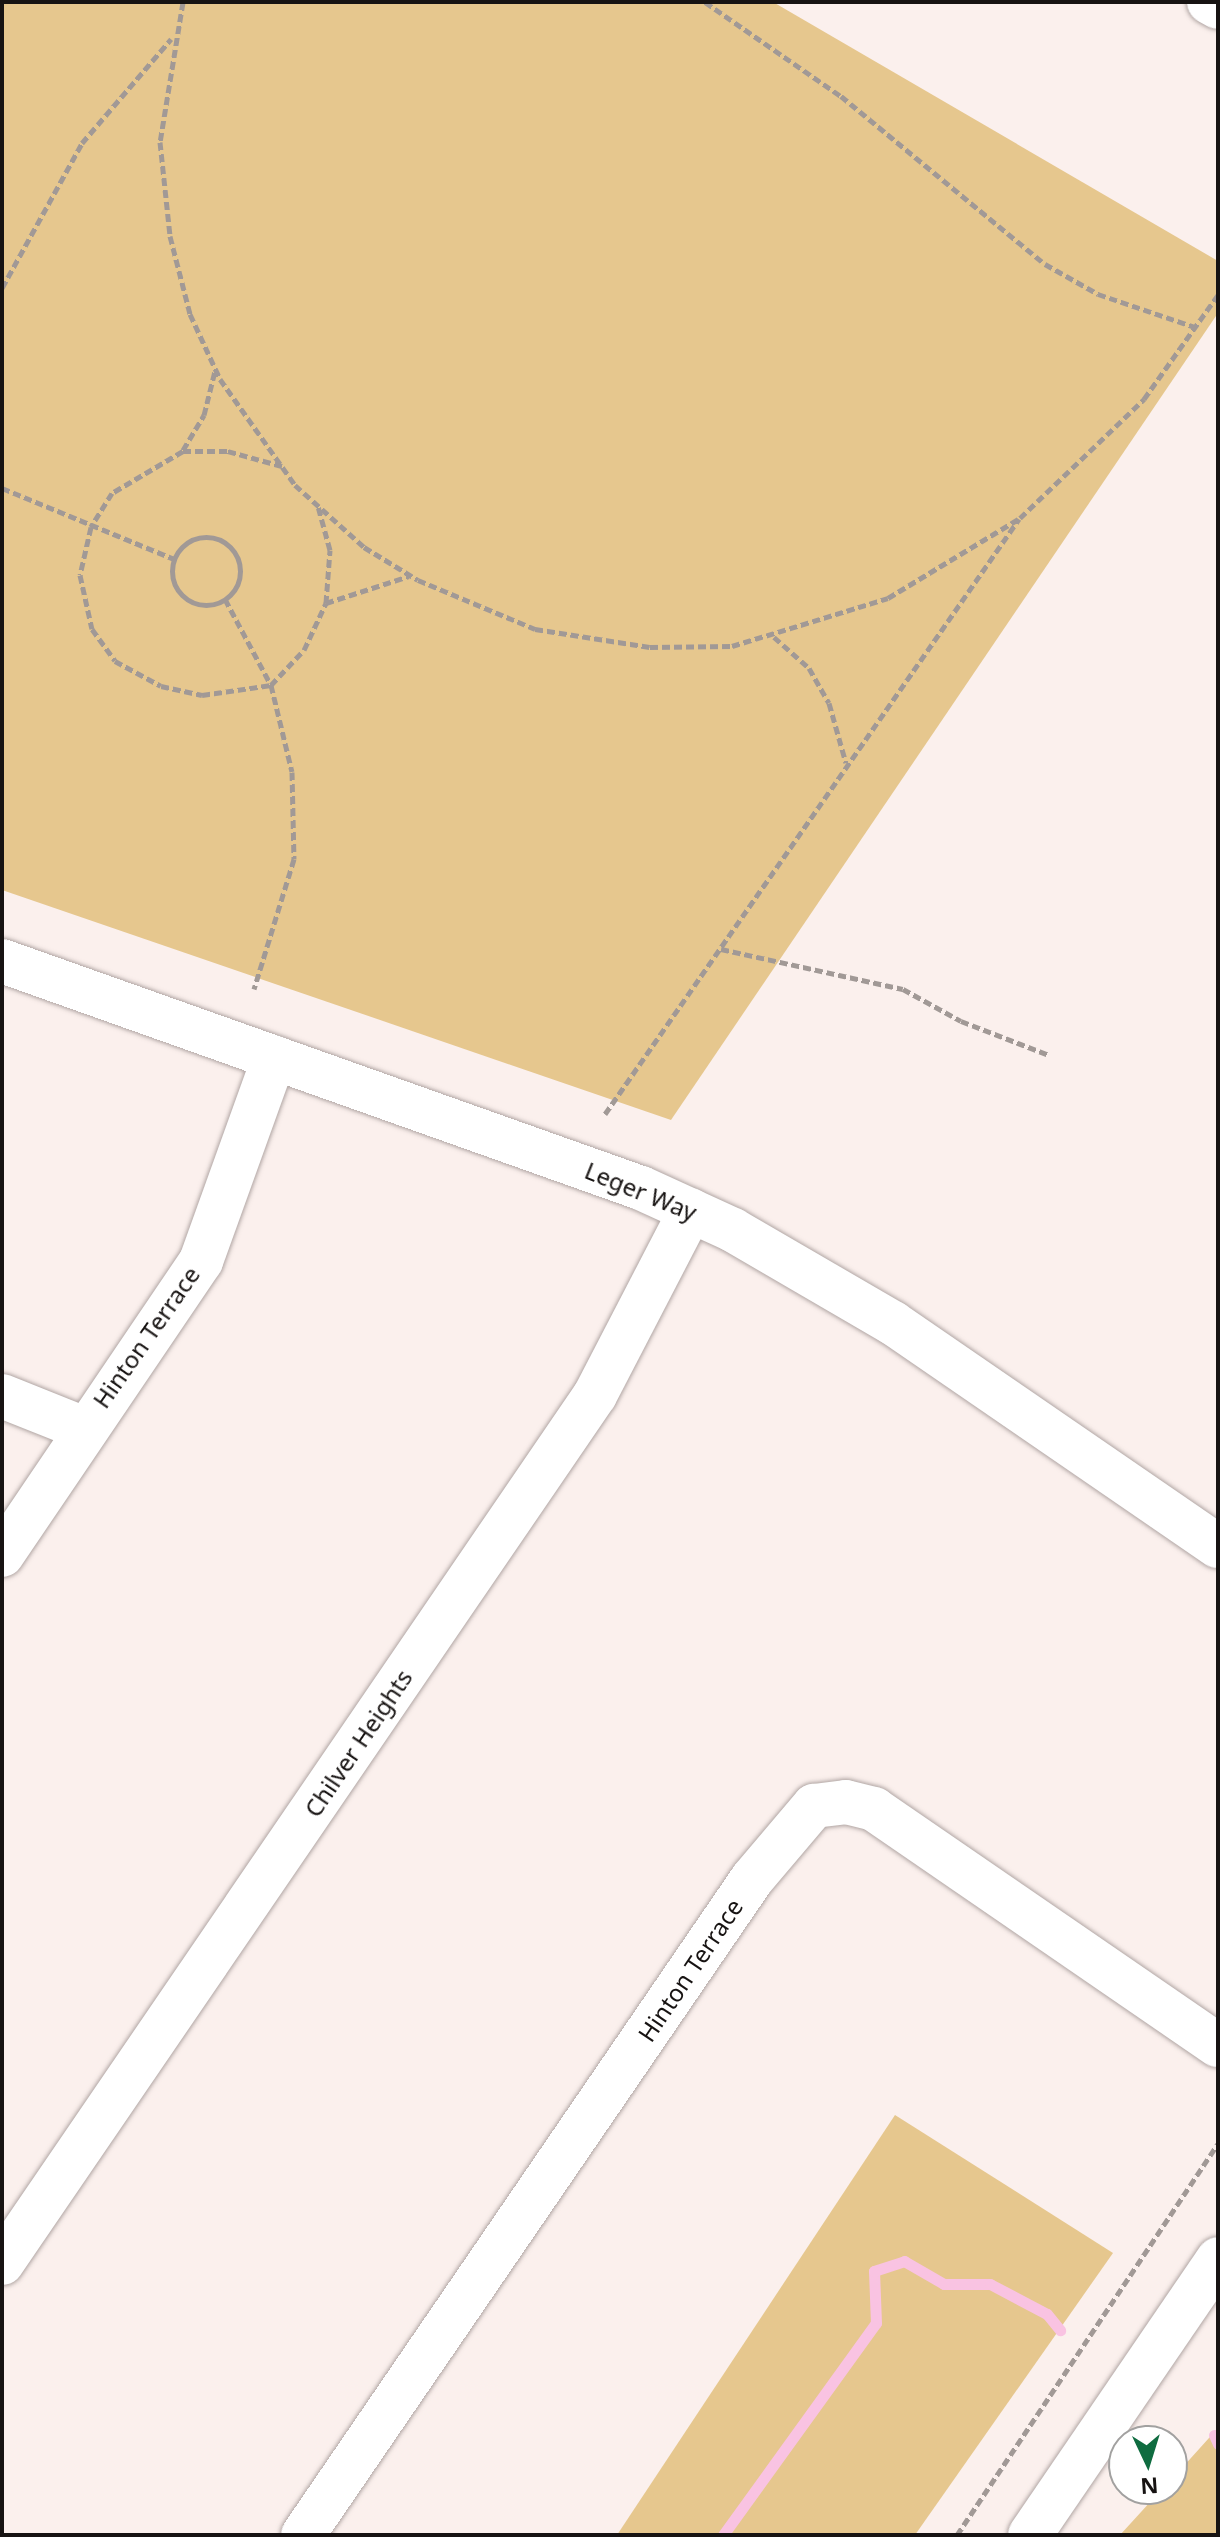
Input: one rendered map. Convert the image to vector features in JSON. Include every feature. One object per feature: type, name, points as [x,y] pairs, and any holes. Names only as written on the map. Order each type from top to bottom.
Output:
[{"type":"street","points":[[1209,2],[1218,7]]},
{"type":"street","name":"Leger Way","points":[[2,961],[691,1210],[893,1323],[1218,1546]]},
{"type":"street","name":"Hinton Terrace","points":[[2,1555],[82,1428],[201,1261],[274,1058]]},
{"type":"street","name":"Chilver Heights","points":[[2,2263],[595,1395],[691,1210]]},
{"type":"street","points":[[2,1396],[82,1428]]},
{"type":"street","name":"Hinton Terrace","points":[[303,2535],[752,1879],[814,1806],[846,1802],[874,1809],[1218,2045]]},
{"type":"street","points":[[1030,2535],[1218,2259]]},
{"type":"path","points":[[183,2],[172,39],[160,142],[170,236],[190,314],[215,370],[282,467],[318,505],[411,576],[535,629],[650,647],[732,646],[774,637],[888,598],[1020,518]]},
{"type":"path","points":[[705,2],[841,96],[1045,264],[1098,294],[1195,327]]},
{"type":"path","points":[[2,288],[82,143],[172,39]]},
{"type":"path","points":[[605,1114],[1020,518],[1144,399],[1218,295]]},
{"type":"path","points":[[183,451],[204,415],[215,370]]},
{"type":"path","points":[[282,467],[227,451],[183,451],[120,486],[91,527],[80,575],[92,629],[115,661],[161,686],[202,695],[271,685],[304,650],[326,603],[330,550],[318,505]]},
{"type":"path","points":[[2,488],[174,559]]},
{"type":"path","points":[[197,538],[227,545],[240,572],[225,599],[204,604],[184,597],[173,580],[174,559],[197,538]]},
{"type":"path","points":[[326,603],[411,576]]},
{"type":"path","points":[[225,599],[271,685],[292,772],[294,859],[254,989]]},
{"type":"path","points":[[774,637],[809,668],[829,703],[846,764]]},
{"type":"path","points":[[721,949],[903,989],[961,1021],[1049,1055]]},
{"type":"path","points":[[957,2535],[1218,2144]]},
{"type":"shaded area","points":[[2,2],[773,2],[1218,261],[1218,313],[671,1120],[2,890]]},
{"type":"shaded area","points":[[895,2115],[1113,2253],[915,2535],[617,2535]]},
{"type":"shaded area","points":[[1218,2428],[1218,2535],[1120,2535],[1147,2505],[1188,2505],[1188,2461]]},
{"type":"waterway","points":[[723,2535],[876,2323],[874,2271],[904,2261],[944,2284],[990,2284],[1047,2314],[1060,2330]]},
{"type":"waterway","points":[[1214,2435],[1218,2444]]}]
